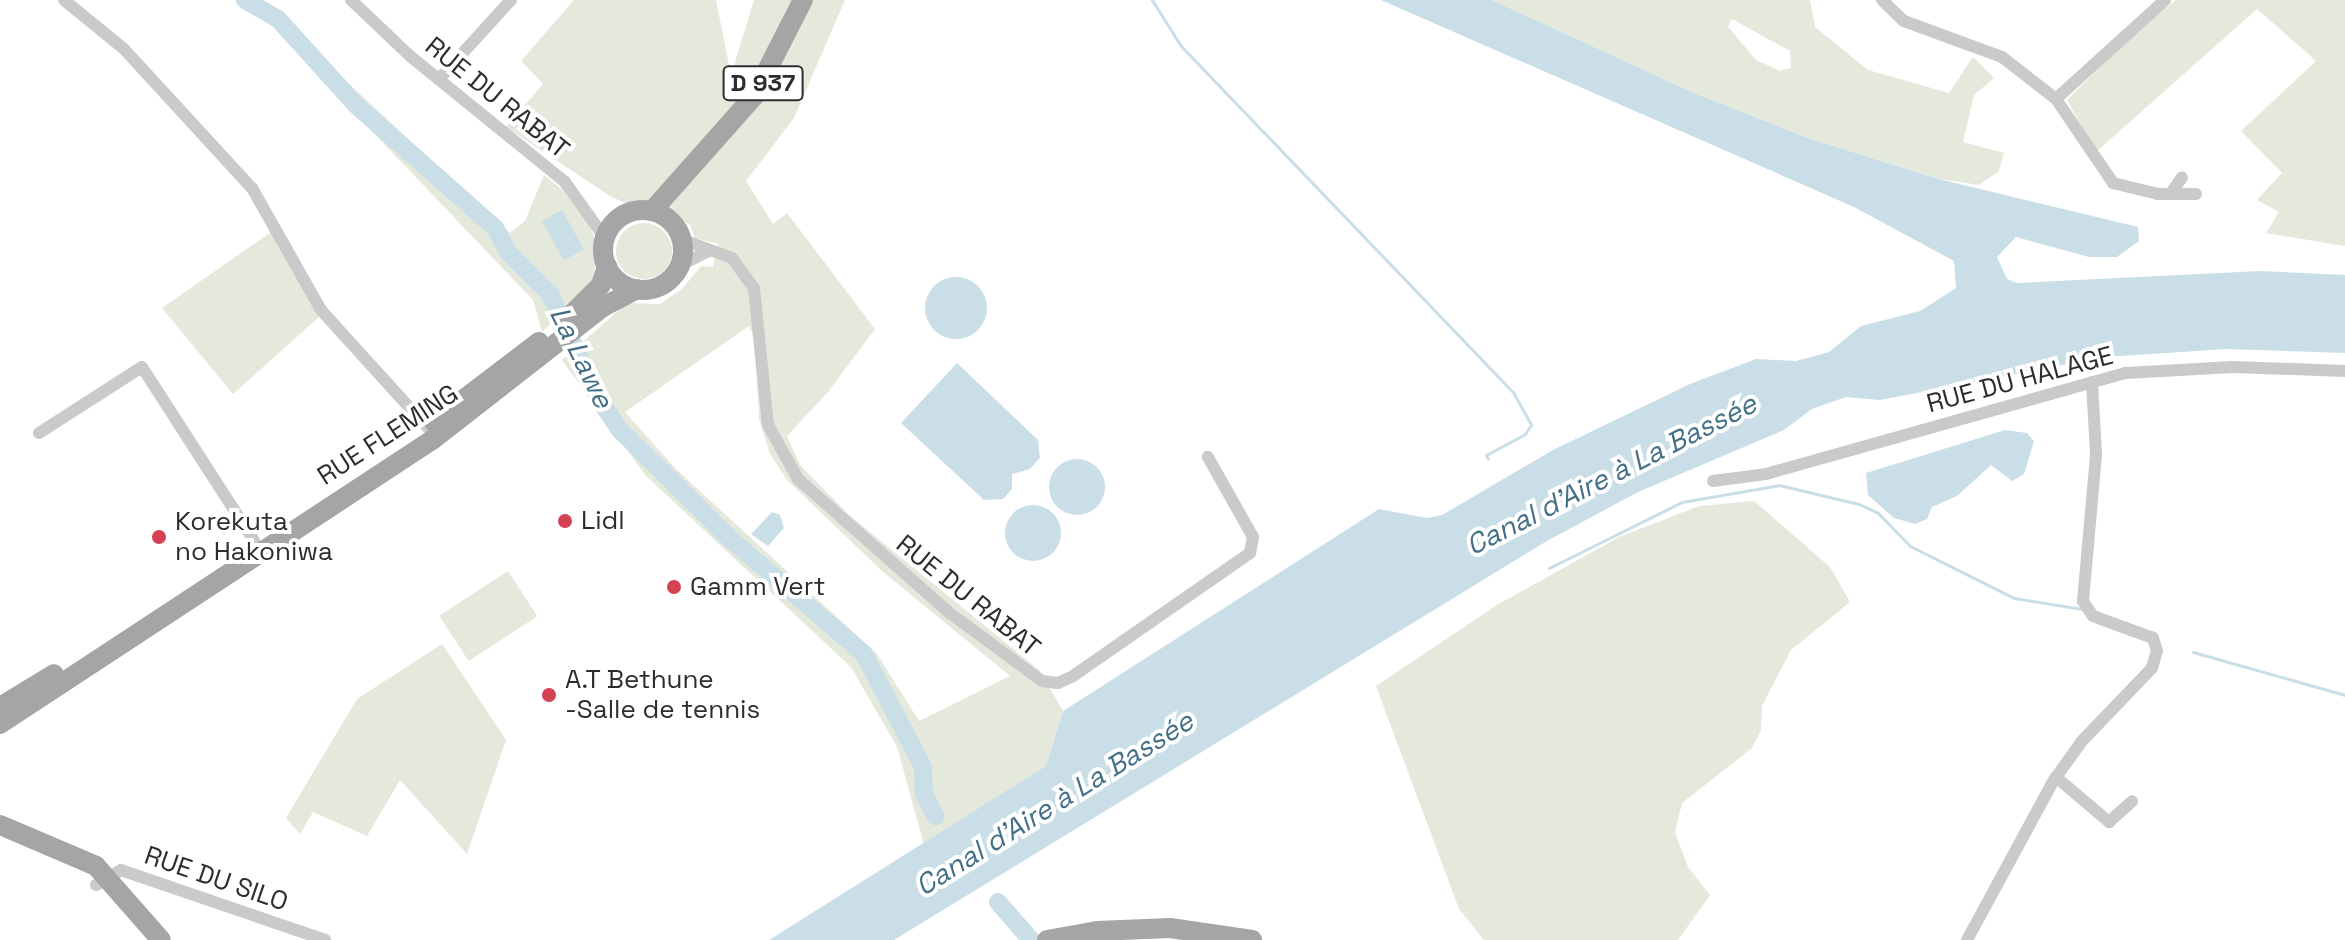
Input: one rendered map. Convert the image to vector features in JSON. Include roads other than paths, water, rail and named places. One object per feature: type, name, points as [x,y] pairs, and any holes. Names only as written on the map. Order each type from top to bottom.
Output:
[{"type":"main road","name":"D 937","points":[[652,211],[706,156],[768,75],[803,0]]},
{"type":"main road","name":"D 937","points":[[679,234],[682,201],[706,156]]},
{"type":"main road","points":[[652,211],[679,234],[679,266],[663,284],[637,289],[619,282],[607,266],[605,238],[623,215],[652,211]]},
{"type":"main road","name":"RUE FLEMING","points":[[575,321],[601,285],[607,266]]},
{"type":"main road","name":"RUE FLEMING","points":[[0,724],[432,440],[575,321],[637,289]]},
{"type":"main road","name":"RUE FLEMING","points":[[0,707],[427,427],[554,339]]},
{"type":"main road","points":[[0,825],[79,855],[150,940]]},
{"type":"main road","points":[[0,835],[69,861],[101,880],[161,940]]},
{"type":"main road","points":[[1052,939],[1170,928],[1252,940]]},
{"type":"street","points":[[64,0],[124,49],[252,188],[321,310],[427,427]]},
{"type":"street","name":"RUE DU RABAT","points":[[351,0],[439,79],[565,182],[605,238]]},
{"type":"street","points":[[439,79],[511,0]]},
{"type":"street","points":[[1882,0],[1904,21],[2002,57],[2056,99],[2113,183],[2196,194]]},
{"type":"street","points":[[2056,99],[2165,0]]},
{"type":"street","points":[[2171,193],[2182,177]]},
{"type":"street","name":"RUE DU RABAT","points":[[679,234],[709,251],[732,258],[754,288],[768,425],[798,479],[947,611],[1042,681],[1058,683],[1073,676],[1250,553],[1253,537],[1208,457]]},
{"type":"street","points":[[679,266],[709,251]]},
{"type":"street","points":[[39,433],[142,367],[254,541]]},
{"type":"street","name":"RUE DU HALAGE","points":[[1713,481],[1766,474],[2126,373],[2233,367],[2345,371]]},
{"type":"street","points":[[1967,940],[2019,837],[2056,777],[2082,741],[2152,668],[2157,651],[2153,638],[2093,616],[2083,601],[2096,454],[2092,382]]},
{"type":"street","points":[[2056,777],[2109,822],[2132,801]]},
{"type":"street","name":"RUE DU SILO","points":[[101,880],[121,870],[325,940]]},
{"type":"water","name":"Canal d'Aire à La Bassée","points":[[1381,0],[1492,0],[1694,93],[1805,137],[1939,179],[2138,227],[2139,241],[2117,257],[2089,257],[2016,237],[1997,257],[2007,279],[2017,283],[2260,271],[2345,275],[2345,353],[2227,349],[2105,357],[1880,400],[1846,397],[1812,409],[1784,430],[1638,492],[1547,541],[894,940],[769,940],[1046,766],[1063,711],[1379,509],[1427,518],[1442,515],[1553,450],[1690,384],[1756,359],[1796,361],[1829,352],[1861,326],[1920,311],[1956,288],[1954,261],[1854,207]]},
{"type":"water","points":[[562,210],[584,249],[564,261],[542,221]]},
{"type":"water","points":[[956,277],[968,279],[978,286],[985,296],[985,320],[978,330],[968,337],[956,339],[944,337],[934,330],[927,320],[925,308],[927,296],[934,286],[944,279]]},
{"type":"water","points":[[957,363],[1038,440],[1040,458],[1030,469],[1012,474],[1012,489],[1003,499],[984,500],[901,423]]},
{"type":"water","points":[[2005,430],[2027,433],[2034,441],[2024,474],[2012,481],[1991,465],[1957,496],[1932,507],[1927,519],[1915,524],[1894,518],[1868,495],[1866,473]]},
{"type":"water","points":[[1077,459],[1097,467],[1105,487],[1097,507],[1077,515],[1057,507],[1049,487],[1057,467]]},
{"type":"water","points":[[1033,505],[1053,513],[1061,533],[1053,553],[1033,561],[1013,553],[1005,533],[1013,513]]},
{"type":"water","points":[[772,512],[780,515],[784,528],[768,546],[751,534]]},
{"type":"waterway","name":"La Lawe","points":[[245,0],[278,19],[356,105],[495,228],[509,253],[550,294],[599,399],[619,429],[727,536],[864,654],[923,767],[924,794],[935,816]]},
{"type":"waterway","points":[[1152,0],[1181,46],[1513,392],[1531,425],[1525,434],[1486,455],[1488,459]]},
{"type":"waterway","points":[[1549,568],[1682,502],[1779,485],[1859,504],[1878,513],[1910,546],[2014,598],[2082,609]]},
{"type":"waterway","points":[[2193,652],[2345,695]]},
{"type":"waterway","name":"La Lawe","points":[[998,902],[1031,940]]},
{"type":"place","name":"Lidl","points":[[565,521]]},
{"type":"place","name":"Korekuta no Hakoniwa","points":[[159,537]]},
{"type":"place","name":"Gamm Vert","points":[[674,587]]},
{"type":"place","name":"A.T Bethune -Salle de tennis","points":[[549,695]]}]
